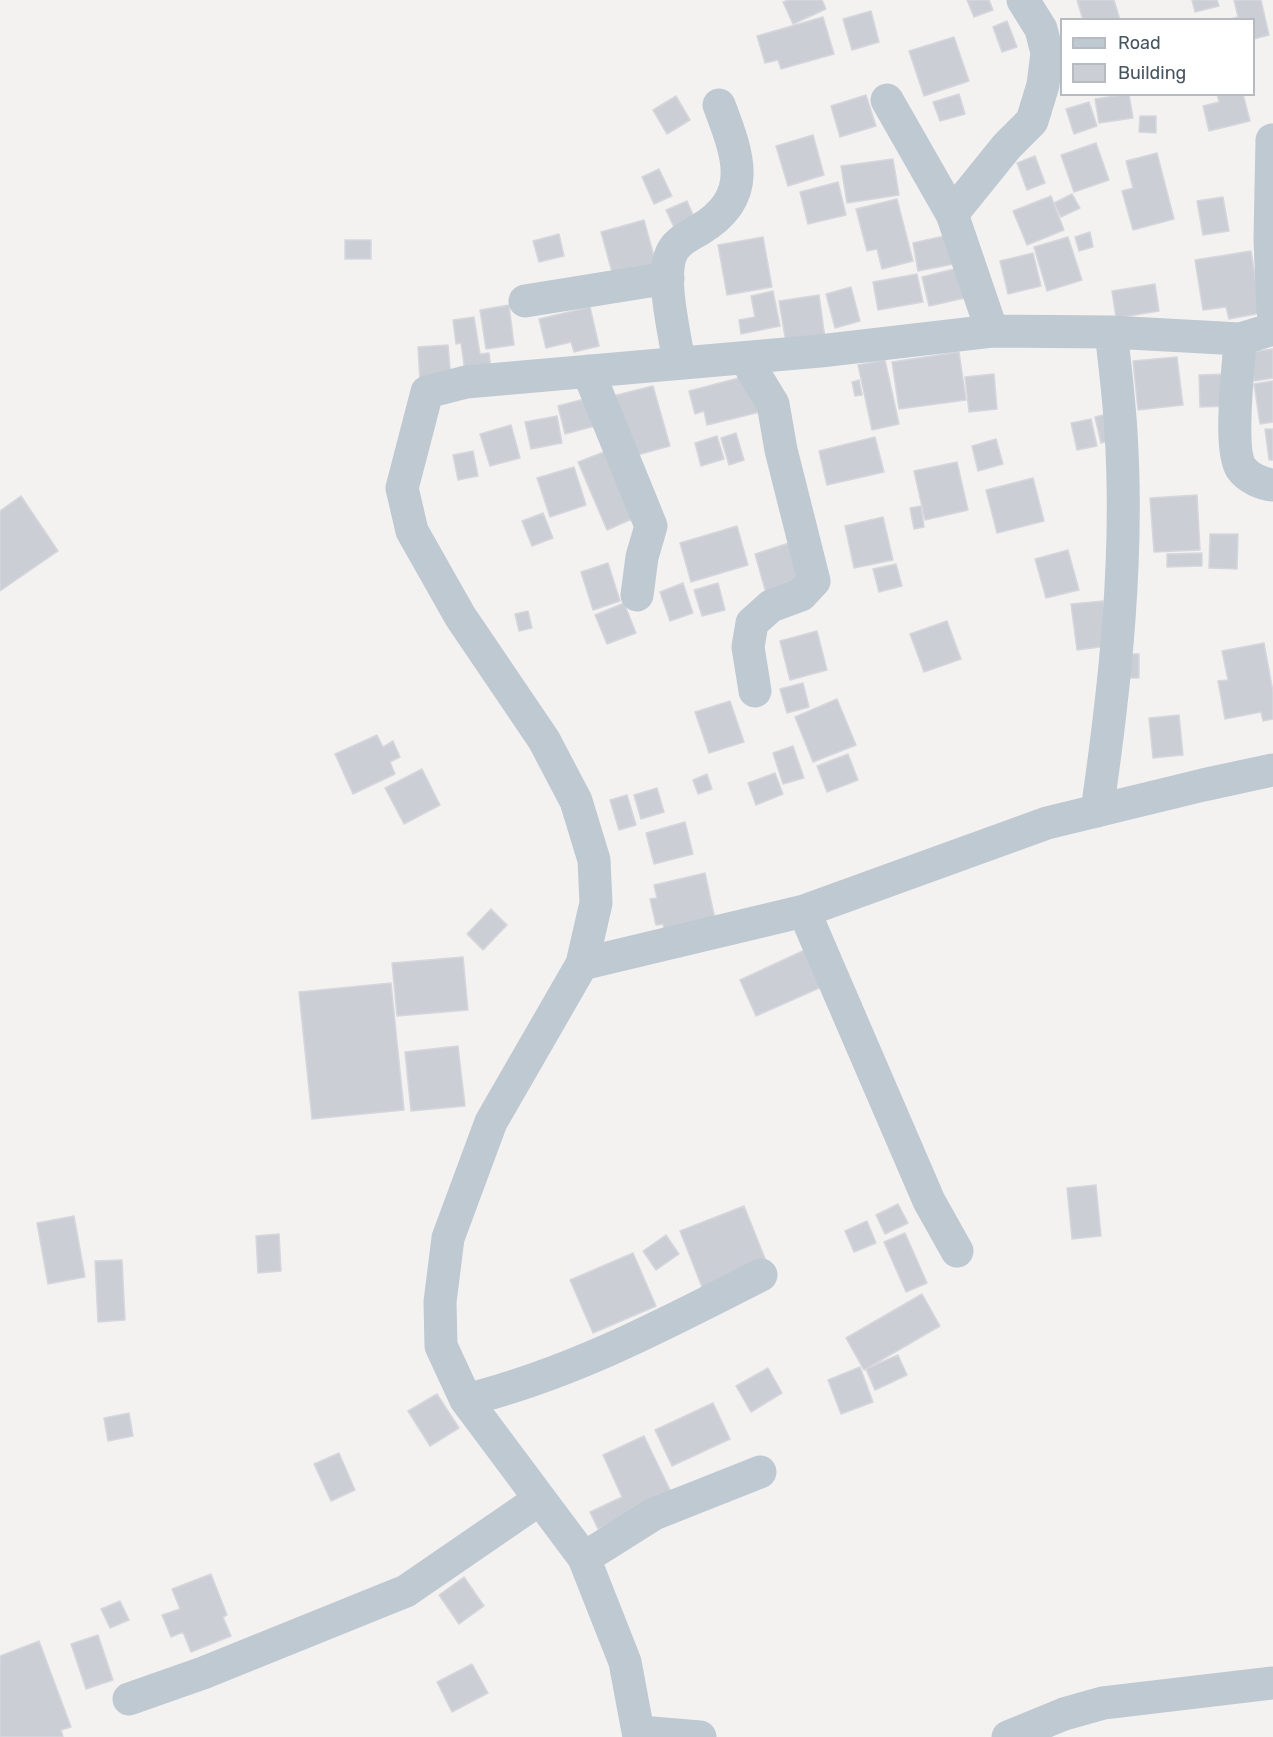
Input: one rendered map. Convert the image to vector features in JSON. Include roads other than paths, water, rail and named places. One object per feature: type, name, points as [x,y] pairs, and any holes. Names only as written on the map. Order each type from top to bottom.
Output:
[{"type":"street","points":[[952,214],[1007,146],[1032,121],[1043,86],[1047,53],[1041,29],[1023,0]]},
{"type":"street","points":[[887,100],[952,214],[992,331]]},
{"type":"street","points":[[679,363],[668,278],[670,258],[676,245],[713,222],[737,189],[736,150],[719,105]]},
{"type":"street","points":[[1272,140],[1270,239],[1273,311]]},
{"type":"street","points":[[525,301],[668,278]]},
{"type":"street","points":[[700,1737],[639,1734],[625,1662],[584,1558],[466,1400],[441,1347],[440,1302],[448,1238],[491,1122],[582,964],[596,903],[594,860],[576,801],[544,740],[460,616],[412,531],[402,488],[427,392],[466,382],[745,357],[992,331],[1112,332],[1240,339],[1273,329]]},
{"type":"street","points":[[1097,811],[1111,712],[1122,504],[1121,433],[1112,332]]},
{"type":"street","points":[[1240,339],[1234,442],[1242,468],[1261,483],[1273,485]]},
{"type":"street","points":[[745,357],[773,404],[781,450],[814,581],[801,595],[771,606],[752,623],[748,647],[755,691]]},
{"type":"street","points":[[588,371],[651,526],[642,557],[637,595]]},
{"type":"street","points":[[582,964],[804,911],[1047,823],[1273,770]]},
{"type":"street","points":[[804,911],[929,1201],[957,1251]]},
{"type":"street","points":[[466,1400],[521,1386],[618,1348],[761,1275]]},
{"type":"street","points":[[584,1558],[654,1514],[760,1472]]},
{"type":"street","points":[[129,1699],[203,1673],[406,1591],[540,1499]]},
{"type":"street","points":[[1008,1737],[1065,1714],[1103,1703],[1273,1683]]}]
